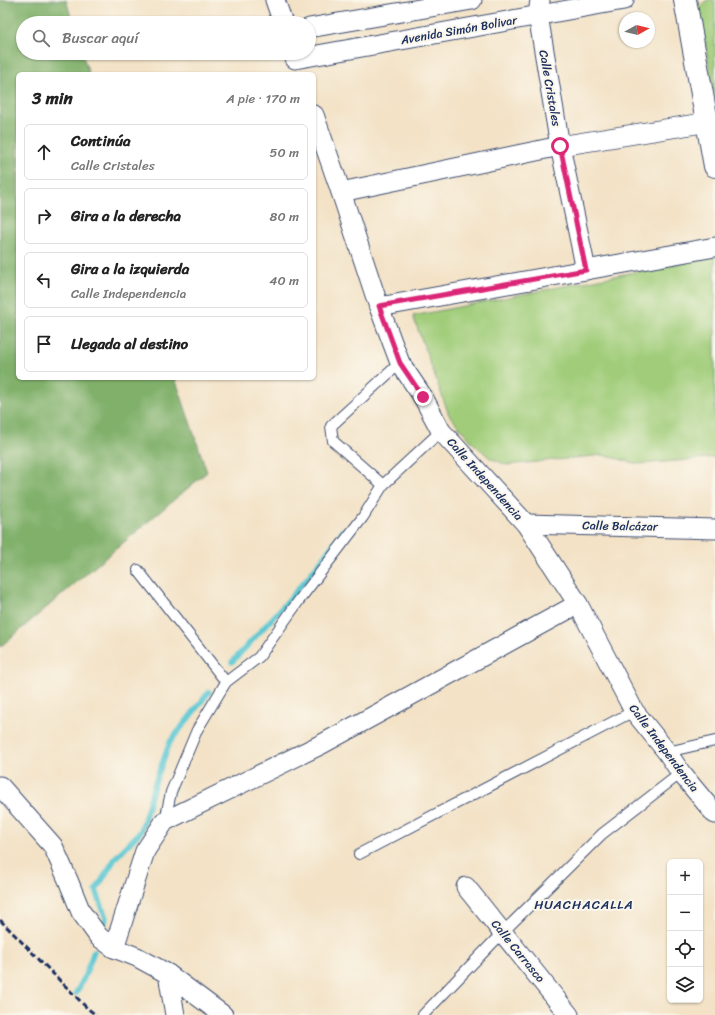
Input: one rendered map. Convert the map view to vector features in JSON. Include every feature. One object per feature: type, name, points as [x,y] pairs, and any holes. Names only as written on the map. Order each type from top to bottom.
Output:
[{"type":"street","points":[[275,0],[281,16]]},
{"type":"street","points":[[316,27],[472,0]]},
{"type":"street","name":"Avenida Simón Bolivar","points":[[316,58],[539,8],[624,0]]},
{"type":"street","points":[[685,0],[711,122],[715,166]]},
{"type":"street","name":"Calle Cristales","points":[[539,8],[560,146],[586,270]]},
{"type":"street","name":"Calle Independencia","points":[[316,120],[379,306],[400,363],[423,397],[441,431],[526,524],[578,604],[634,711],[667,752],[681,773],[715,814]]},
{"type":"street","points":[[341,192],[560,146],[711,122]]},
{"type":"street","points":[[379,306],[715,247]]},
{"type":"street","name":"Calle Balcázar","points":[[526,524],[715,528]]},
{"type":"street","points":[[114,948],[145,851],[165,821],[322,744],[578,604]]},
{"type":"street","points":[[0,786],[53,846],[81,912],[99,937],[114,948],[137,957],[168,974],[222,1015]]},
{"type":"street","name":"Calle Carrasco","points":[[466,887],[569,1015]]},
{"type":"street","points":[[168,974],[175,1015]]},
{"type":"lane","points":[[383,485],[333,441],[331,426],[400,363]]},
{"type":"lane","points":[[165,821],[171,792],[197,730],[226,682],[260,657],[300,599],[363,517],[383,485],[441,431]]},
{"type":"lane","points":[[138,570],[226,682]]},
{"type":"lane","points":[[359,854],[634,711]]},
{"type":"lane","points":[[667,752],[715,741]]},
{"type":"lane","points":[[423,1015],[503,932],[602,834],[681,773]]},
{"type":"green space","points":[[0,0],[66,0],[71,16],[16,16],[16,60],[84,60],[88,72],[16,72],[16,380],[176,380],[207,472],[0,647]]},
{"type":"green space","points":[[707,0],[715,0],[715,103],[699,7]]},
{"type":"green space","points":[[715,256],[715,457],[638,464],[603,455],[507,465],[490,458],[473,443],[449,415],[413,316]]},
{"type":"waterway","points":[[232,662],[304,582],[331,548],[343,530]]},
{"type":"waterway","points":[[105,922],[106,918],[96,890],[116,857],[141,831],[154,785],[170,742],[209,692]]},
{"type":"waterway","points":[[76,993],[84,978],[94,951]]},
{"type":"railway","points":[[0,920],[87,1008],[96,1015]]},
{"type":"district","name":"HUACHACALLA","points":[[584,904]]},
{"type":"route","points":[[423,397],[400,363],[379,306],[586,270],[560,146]]}]
